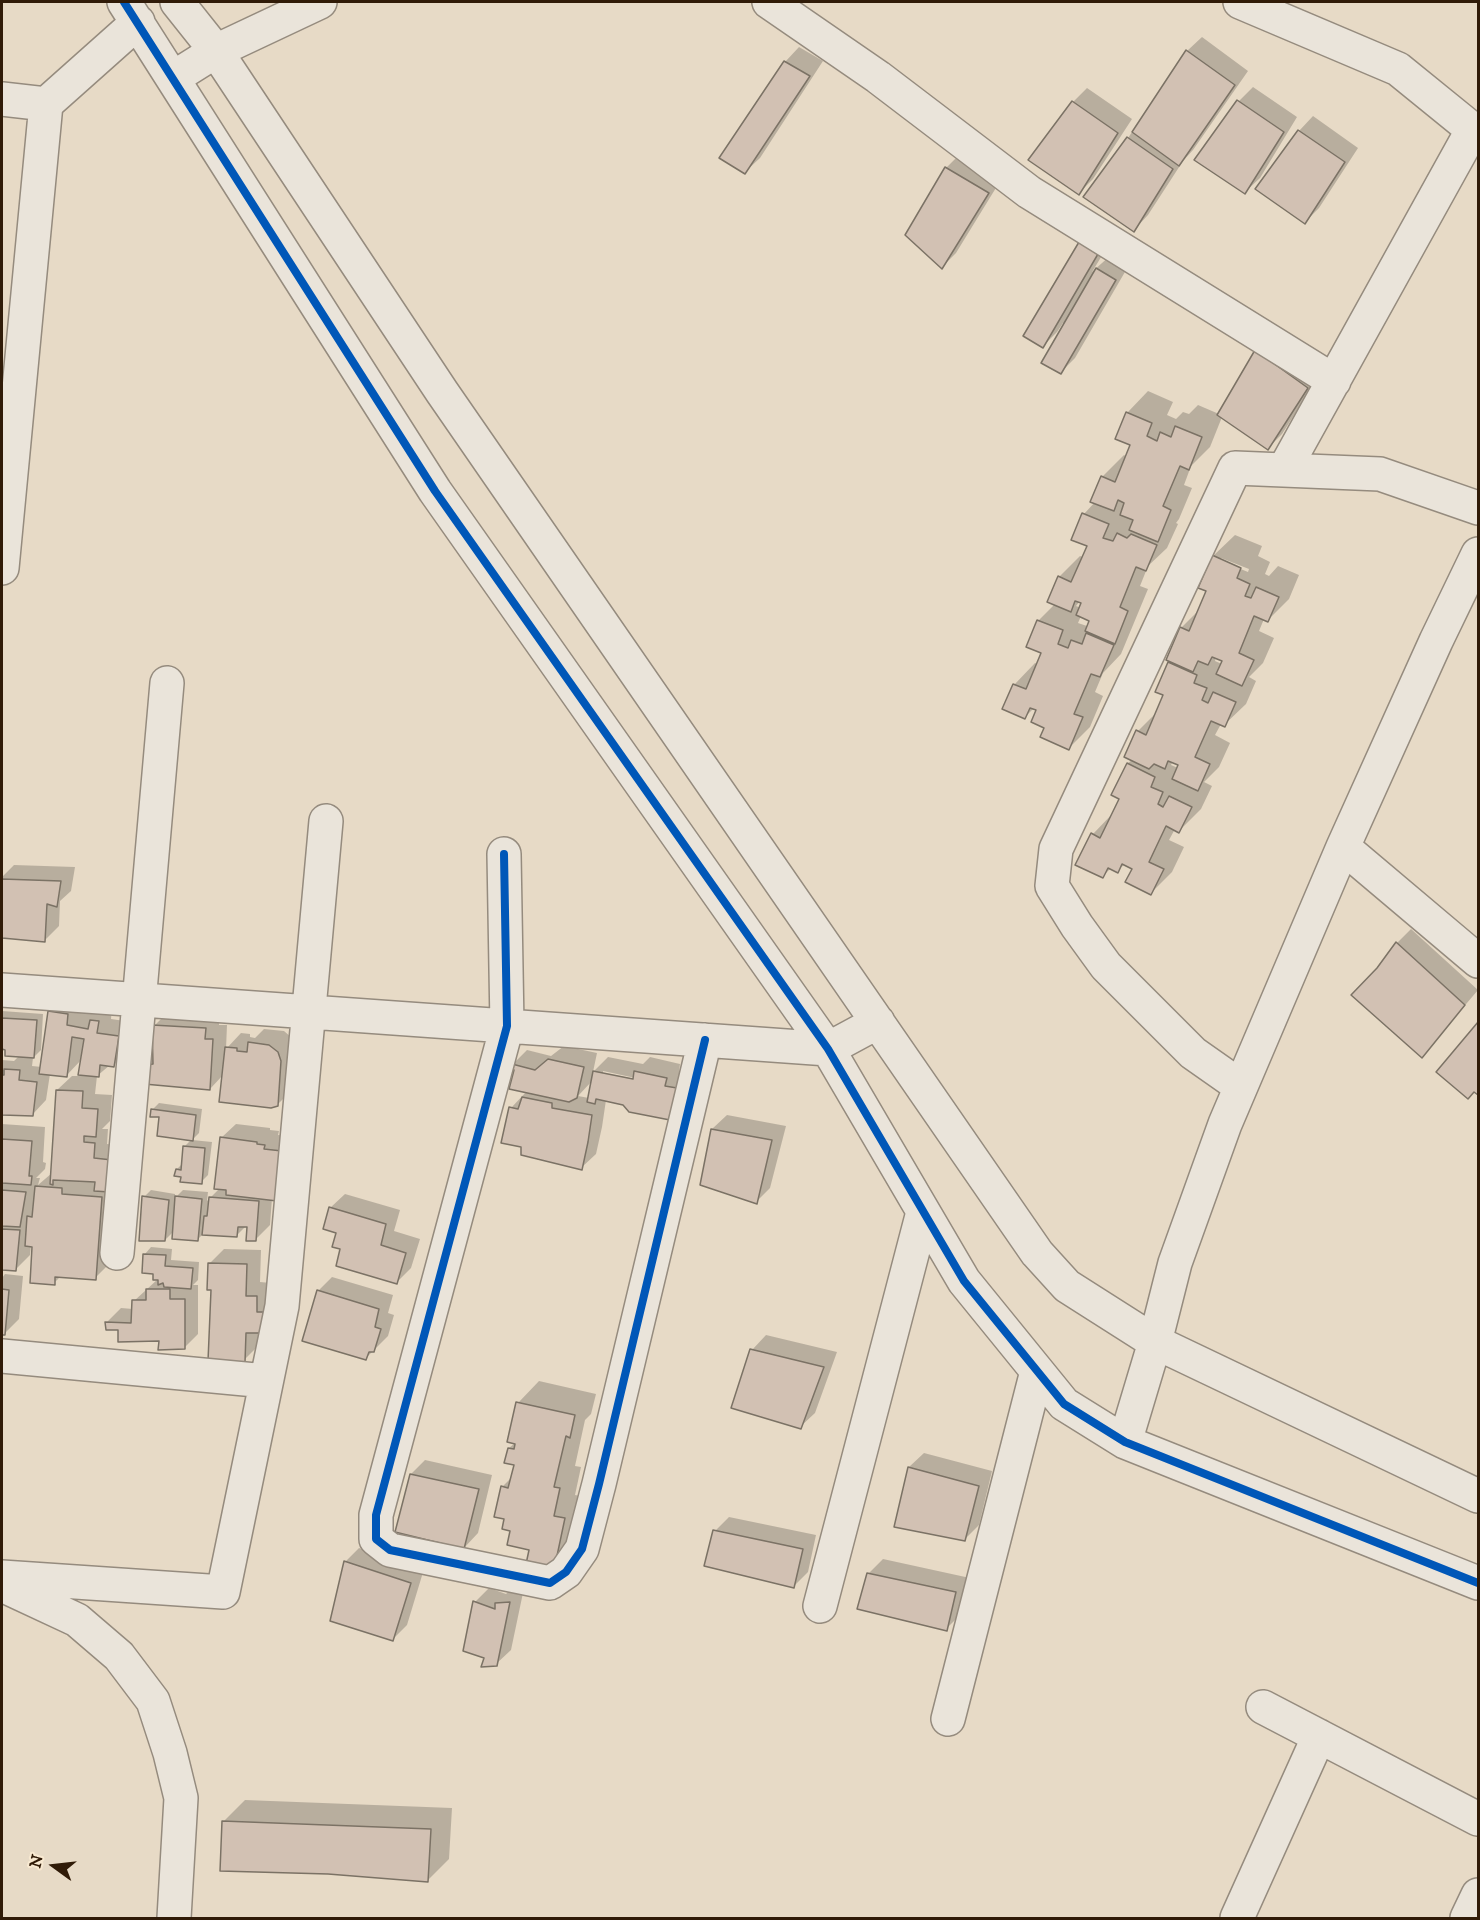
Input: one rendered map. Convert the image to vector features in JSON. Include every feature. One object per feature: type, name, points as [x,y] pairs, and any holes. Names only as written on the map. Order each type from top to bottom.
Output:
[{"type":"street","points":[[177,2],[216,51],[442,392],[1031,1244],[1052,1271],[1067,1286],[1155,1342],[1479,1496]]},
{"type":"street","points":[[173,78],[216,51],[320,2]]},
{"type":"street","points":[[769,2],[878,78],[1029,192],[1334,381]]},
{"type":"street","points":[[1240,2],[1398,69],[1476,131],[1284,470]]},
{"type":"street","points":[[2,568],[14,298],[46,104],[131,12],[435,491],[828,1049],[964,1281],[1064,1404],[1125,1442],[1479,1583]]},
{"type":"street","points":[[2,99],[46,104]]},
{"type":"street","points":[[1240,1086],[1193,1053],[1107,966],[1077,926],[1052,886],[1056,849],[1235,468],[1380,474],[1479,508]]},
{"type":"street","points":[[1125,1442],[1155,1342],[1175,1263],[1240,1086],[1343,847],[1436,641],[1476,566]]},
{"type":"street","points":[[117,1253],[141,1000],[167,683]]},
{"type":"street","points":[[2,1577],[223,1592],[282,1306],[326,821]]},
{"type":"street","points":[[1343,847],[1479,961]]},
{"type":"street","points":[[504,854],[507,1026],[376,1515],[376,1539],[390,1550],[550,1583],[566,1572],[582,1549],[705,1040]]},
{"type":"street","points":[[2,990],[828,1049],[878,1022]]},
{"type":"street","points":[[820,1606],[923,1212]]},
{"type":"street","points":[[2,1356],[266,1380]]},
{"type":"street","points":[[948,1719],[1037,1371]]},
{"type":"street","points":[[2,1585],[77,1620],[119,1656],[153,1701],[170,1753],[181,1798],[174,1918]]},
{"type":"street","points":[[1263,1707],[1479,1819]]},
{"type":"street","points":[[1237,1918],[1319,1736]]},
{"type":"street","points":[[1467,1918],[1479,1895]]},
{"type":"building","points":[[1186,50],[1235,85],[1179,166],[1132,132]]},
{"type":"building","points":[[784,61],[810,76],[745,174],[719,158]]},
{"type":"building","points":[[1237,100],[1284,132],[1245,194],[1194,160]]},
{"type":"building","points":[[1072,101],[1118,133],[1079,195],[1028,160]]},
{"type":"building","points":[[1298,130],[1345,162],[1305,224],[1255,189]]},
{"type":"building","points":[[1127,137],[1173,169],[1134,232],[1083,197]]},
{"type":"building","points":[[945,167],[989,193],[942,269],[905,235]]},
{"type":"building","points":[[1079,242],[1098,254],[1043,348],[1023,336]]},
{"type":"building","points":[[1096,268],[1116,280],[1061,374],[1041,363]]},
{"type":"building","points":[[1255,350],[1308,388],[1268,450],[1217,415]]},
{"type":"building","points":[[1126,412],[1152,423],[1147,436],[1157,441],[1160,432],[1171,437],[1175,426],[1202,437],[1189,470],[1180,466],[1163,506],[1171,510],[1158,542],[1129,530],[1133,520],[1120,515],[1124,503],[1118,500],[1114,511],[1090,502],[1101,476],[1115,482],[1130,445],[1115,439]]},
{"type":"building","points":[[1082,513],[1109,524],[1103,538],[1113,541],[1117,533],[1127,538],[1131,534],[1157,545],[1146,571],[1136,567],[1120,607],[1128,611],[1115,644],[1085,631],[1089,621],[1076,615],[1081,603],[1075,601],[1071,612],[1047,602],[1058,576],[1071,582],[1087,546],[1071,540]]},
{"type":"building","points":[[1212,555],[1241,568],[1237,578],[1250,584],[1245,596],[1251,598],[1256,587],[1279,597],[1268,622],[1254,616],[1239,653],[1254,660],[1242,686],[1216,674],[1222,661],[1212,657],[1208,665],[1198,661],[1193,672],[1166,660],[1180,627],[1189,631],[1206,591],[1198,588]]},
{"type":"building","points":[[1037,620],[1063,630],[1058,644],[1068,648],[1071,640],[1082,644],[1086,633],[1114,645],[1100,677],[1091,674],[1074,714],[1083,717],[1069,750],[1040,737],[1044,728],[1031,722],[1036,710],[1030,708],[1025,719],[1002,709],[1013,684],[1026,689],[1041,653],[1026,647]]},
{"type":"building","points":[[1168,662],[1197,675],[1194,683],[1207,688],[1202,700],[1208,703],[1213,692],[1236,702],[1225,727],[1211,721],[1195,757],[1210,764],[1198,791],[1172,779],[1178,765],[1168,761],[1165,769],[1154,764],[1149,769],[1124,757],[1136,730],[1146,735],[1163,695],[1155,692]]},
{"type":"building","points":[[1127,763],[1155,777],[1151,787],[1163,792],[1158,804],[1163,807],[1169,796],[1192,807],[1179,833],[1166,826],[1149,862],[1164,869],[1151,895],[1125,882],[1132,869],[1122,864],[1118,873],[1108,868],[1103,878],[1075,865],[1091,833],[1100,838],[1119,799],[1111,795]]},
{"type":"building","points":[[2,879],[61,881],[57,907],[47,904],[45,942],[2,938]]},
{"type":"building","points":[[1396,942],[1465,1005],[1422,1058],[1351,995],[1377,968]]},
{"type":"building","points":[[48,1011],[68,1014],[67,1025],[88,1029],[90,1020],[99,1021],[97,1033],[119,1036],[114,1067],[100,1065],[99,1077],[78,1075],[84,1039],[72,1037],[67,1077],[39,1074]]},
{"type":"building","points":[[2,1018],[37,1020],[34,1058],[5,1056],[5,1050],[2,1049]]},
{"type":"building","points":[[1478,1022],[1478,1095],[1474,1092],[1468,1099],[1436,1072]]},
{"type":"building","points":[[152,1025],[206,1028],[205,1039],[213,1039],[210,1090],[144,1084],[145,1065],[153,1064]]},
{"type":"building","points":[[248,1042],[269,1045],[278,1052],[281,1061],[278,1106],[271,1108],[219,1102],[225,1047],[247,1052]]},
{"type":"building","points":[[548,1059],[584,1067],[577,1098],[569,1102],[509,1089],[514,1070],[510,1069],[512,1064],[535,1070]]},
{"type":"building","points":[[4,1069],[20,1070],[19,1080],[37,1082],[33,1116],[2,1115]]},
{"type":"building","points":[[593,1071],[633,1079],[634,1071],[667,1078],[665,1086],[677,1088],[670,1120],[629,1112],[623,1105],[596,1099],[595,1104],[587,1102]]},
{"type":"building","points":[[56,1090],[83,1091],[82,1108],[98,1109],[96,1137],[84,1136],[84,1142],[95,1143],[94,1158],[112,1160],[110,1192],[94,1191],[95,1182],[53,1180],[53,1185],[50,1184]]},
{"type":"building","points":[[522,1097],[552,1103],[552,1108],[592,1115],[582,1170],[521,1155],[521,1147],[501,1143],[509,1107],[518,1109]]},
{"type":"building","points":[[151,1109],[196,1115],[193,1141],[157,1136],[159,1117],[150,1117]]},
{"type":"building","points":[[711,1129],[772,1140],[757,1204],[700,1185]]},
{"type":"building","points":[[220,1137],[257,1142],[257,1144],[265,1145],[264,1149],[282,1151],[277,1201],[226,1195],[226,1190],[214,1189]]},
{"type":"building","points":[[2,1139],[32,1141],[29,1176],[32,1176],[31,1185],[2,1183]]},
{"type":"building","points":[[183,1146],[205,1148],[202,1184],[180,1182],[181,1177],[174,1176],[176,1169],[181,1170]]},
{"type":"building","points":[[35,1186],[62,1188],[62,1194],[102,1197],[96,1280],[55,1277],[55,1285],[30,1283],[32,1247],[25,1246],[27,1216],[32,1217]]},
{"type":"building","points":[[2,1190],[26,1192],[20,1227],[2,1226]]},
{"type":"building","points":[[142,1196],[169,1200],[165,1241],[139,1241]]},
{"type":"building","points":[[175,1196],[202,1199],[198,1241],[172,1239]]},
{"type":"building","points":[[209,1197],[259,1201],[256,1241],[246,1241],[247,1227],[238,1227],[237,1237],[202,1235]]},
{"type":"building","points":[[329,1207],[386,1224],[381,1245],[406,1253],[397,1284],[336,1266],[340,1249],[332,1247],[336,1233],[323,1229]]},
{"type":"building","points":[[2,1229],[20,1230],[16,1271],[2,1270]]},
{"type":"building","points":[[143,1254],[166,1255],[165,1266],[193,1268],[191,1289],[164,1287],[163,1283],[158,1285],[158,1280],[153,1280],[153,1274],[142,1273]]},
{"type":"building","points":[[208,1263],[247,1264],[246,1296],[257,1296],[257,1312],[263,1312],[262,1333],[246,1333],[245,1362],[208,1361],[211,1290],[207,1290]]},
{"type":"building","points":[[2,1289],[9,1290],[5,1335],[2,1335]]},
{"type":"building","points":[[146,1289],[170,1289],[170,1299],[185,1299],[185,1349],[158,1350],[159,1341],[118,1342],[118,1330],[106,1330],[105,1322],[131,1323],[132,1300],[146,1300]]},
{"type":"building","points":[[317,1290],[379,1309],[375,1327],[381,1329],[374,1352],[369,1352],[366,1360],[302,1341]]},
{"type":"building","points":[[750,1349],[824,1367],[801,1429],[731,1408]]},
{"type":"building","points":[[516,1402],[575,1415],[570,1438],[566,1436],[554,1487],[560,1488],[554,1516],[565,1518],[554,1570],[526,1564],[529,1550],[507,1545],[510,1531],[502,1529],[504,1519],[494,1517],[501,1486],[508,1488],[514,1465],[504,1463],[508,1448],[514,1449],[515,1444],[507,1442]]},
{"type":"building","points":[[908,1467],[979,1486],[965,1541],[894,1527]]},
{"type":"building","points":[[410,1474],[479,1489],[464,1549],[395,1532]]},
{"type":"building","points":[[713,1530],[803,1549],[794,1588],[704,1566]]},
{"type":"building","points":[[344,1561],[411,1583],[393,1641],[330,1621]]},
{"type":"building","points":[[867,1573],[956,1592],[947,1631],[857,1609]]},
{"type":"building","points":[[473,1601],[495,1609],[495,1603],[510,1602],[497,1666],[481,1667],[484,1658],[463,1651]]},
{"type":"building","points":[[222,1821],[431,1829],[428,1882],[328,1874],[220,1871]]},
{"type":"cycle path","points":[[124,2],[435,491],[828,1049],[964,1281],[1064,1404],[1125,1442],[1478,1583]]},
{"type":"cycle path","points":[[504,854],[507,1026],[376,1515],[376,1539],[390,1550],[550,1583],[566,1572],[582,1549],[705,1040]]}]
